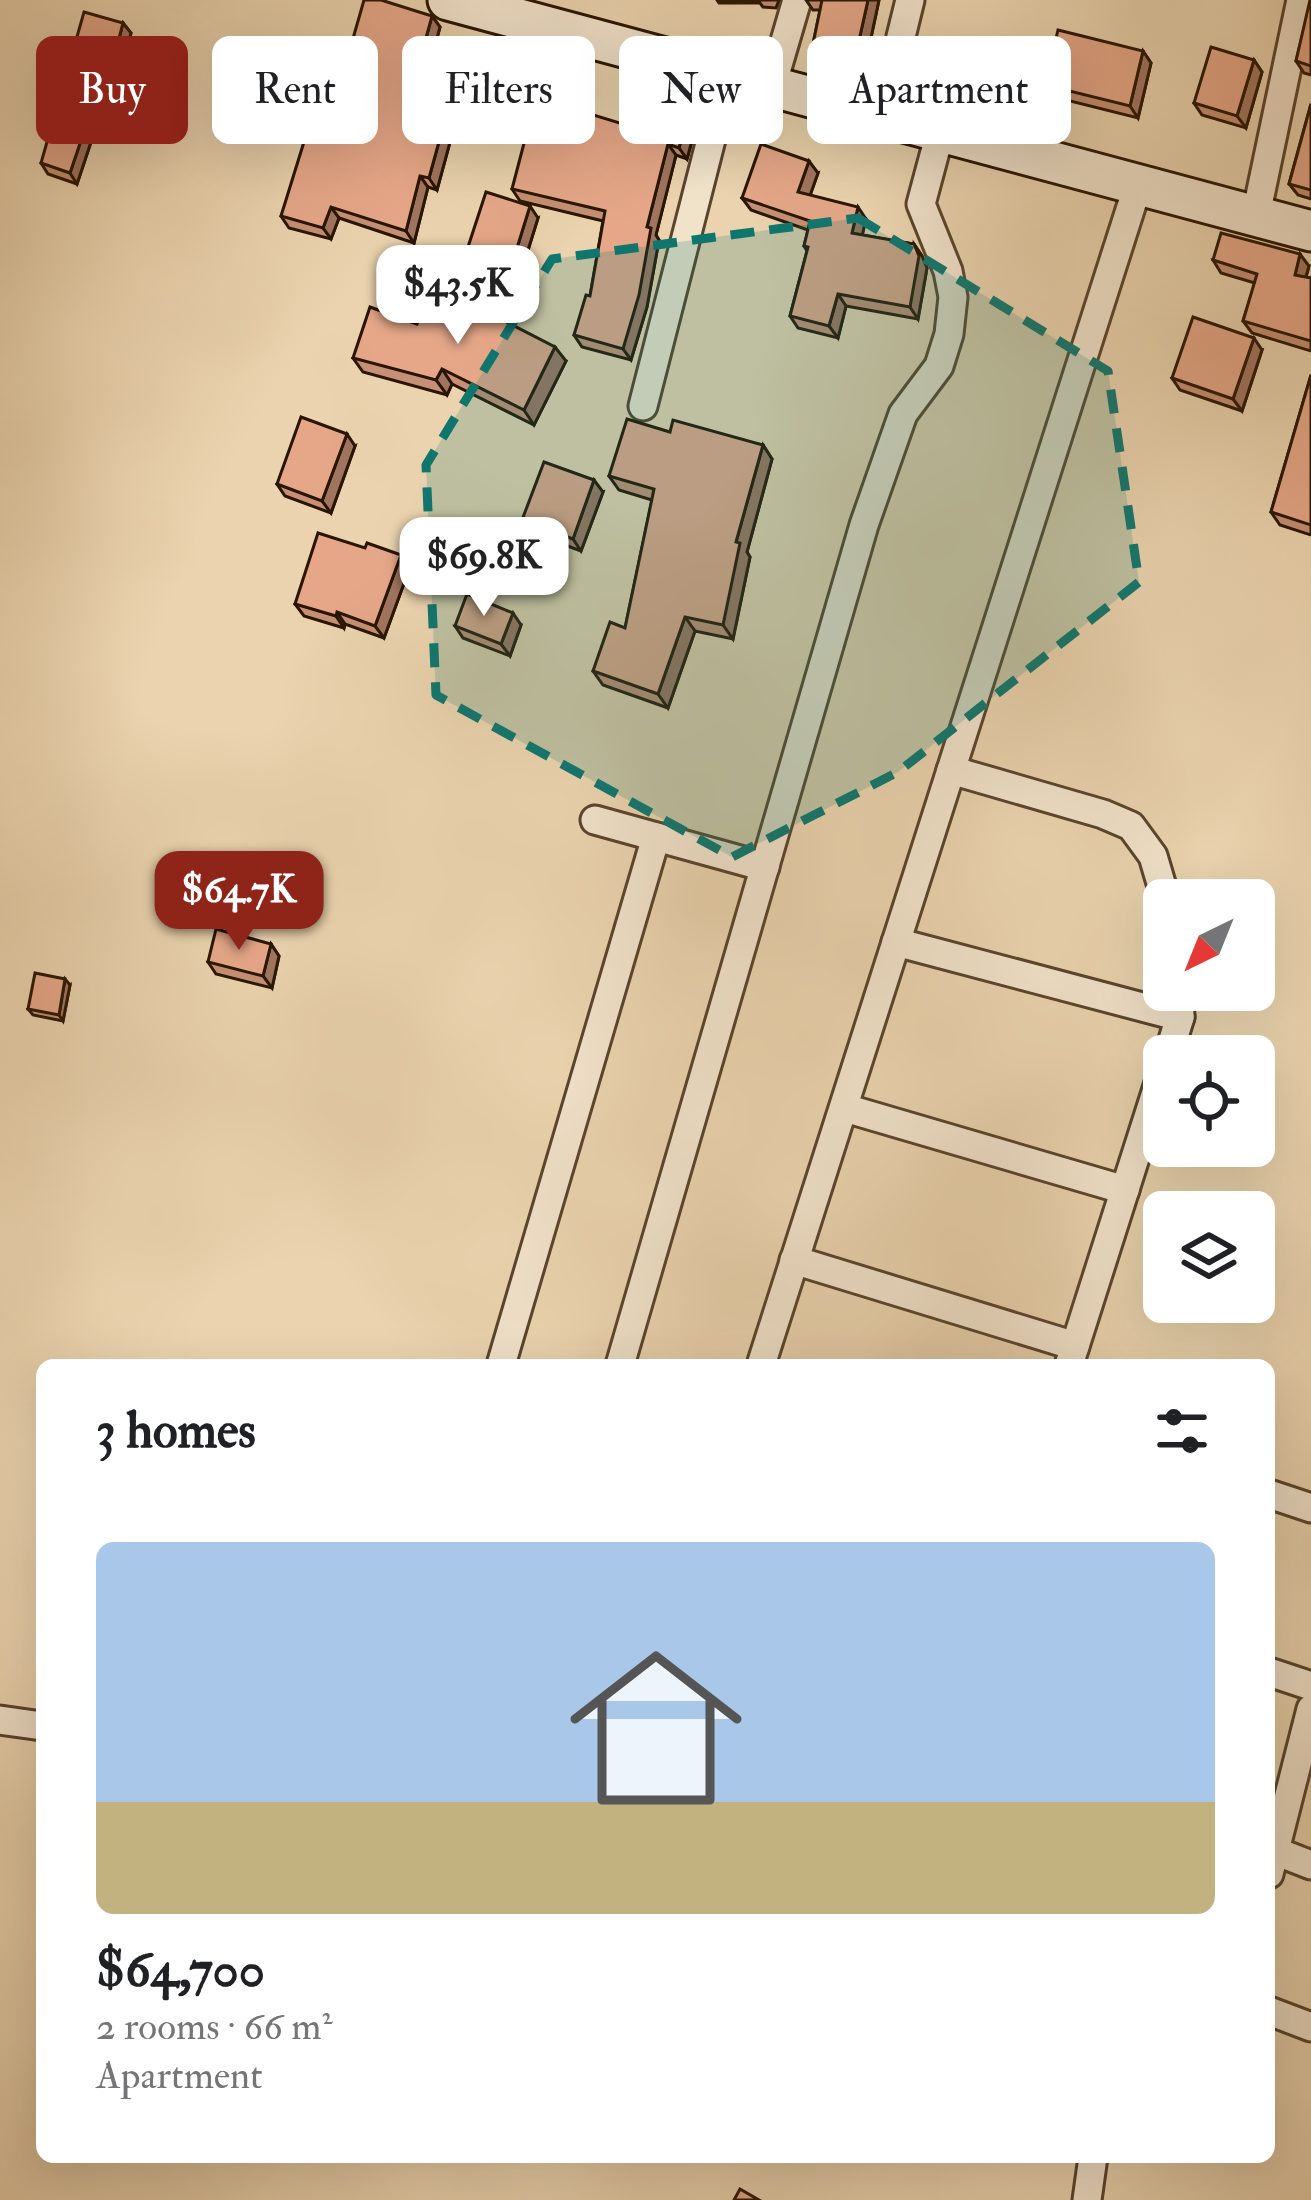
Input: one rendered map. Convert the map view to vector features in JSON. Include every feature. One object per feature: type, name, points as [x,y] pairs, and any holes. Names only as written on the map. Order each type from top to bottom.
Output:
[{"type":"street","points":[[448,0],[619,47]]},
{"type":"street","points":[[783,48],[797,0]]},
{"type":"street","points":[[901,36],[910,0]]},
{"type":"street","points":[[1256,215],[1301,0]]},
{"type":"street","points":[[643,406],[711,144]]},
{"type":"street","points":[[622,1359],[864,525],[903,414],[939,366],[949,334],[953,297],[948,271],[921,204],[937,144]]},
{"type":"street","points":[[982,144],[1311,231]]},
{"type":"street","points":[[763,1359],[1138,185]]},
{"type":"street","points":[[951,770],[1131,826],[1153,856],[1160,879]]},
{"type":"street","points":[[595,820],[765,867]]},
{"type":"street","points":[[502,1359],[656,837]]},
{"type":"street","points":[[896,942],[1143,995]]},
{"type":"street","points":[[845,1108],[1125,1190]]},
{"type":"street","points":[[794,1260],[1072,1355],[1143,1133]]},
{"type":"street","points":[[1275,1495],[1311,1508]]},
{"type":"street","points":[[1275,1674],[1311,1686]]},
{"type":"street","points":[[1275,1850],[1311,1708]]},
{"type":"street","points":[[0,1720],[36,1725]]},
{"type":"street","points":[[1275,1862],[1311,1865]]},
{"type":"street","points":[[1275,2014],[1311,2026]]},
{"type":"street","points":[[1088,2200],[1092,2163]]},
{"type":"highlighted area","points":[[858,218],[1108,371],[1139,582],[898,772],[732,857],[436,695],[426,465],[552,259]]},
{"type":"building","points":[[364,0],[381,0],[432,16],[427,36],[402,36],[402,144],[438,144],[429,178],[420,176],[406,231],[331,207],[323,228],[281,216],[303,144],[378,144],[378,36],[354,36]]},
{"type":"building","points":[[822,0],[868,0],[860,36],[815,36]]},
{"type":"building","points":[[1311,0],[1311,66],[1296,61]]},
{"type":"building","points":[[84,12],[123,23],[120,36],[77,36]]},
{"type":"building","points":[[1058,30],[1143,51],[1130,106],[1071,91],[1071,36],[1057,36]]},
{"type":"building","points":[[1211,47],[1254,60],[1237,116],[1194,103]]},
{"type":"building","points":[[1311,104],[1311,190],[1289,184]]},
{"type":"building","points":[[595,115],[619,123],[619,144],[668,144],[647,227],[651,228],[639,295],[623,349],[574,335],[586,295],[590,296],[605,211],[512,189],[524,144],[595,144]]},
{"type":"building","points":[[46,144],[80,144],[70,173],[41,163]]},
{"type":"building","points":[[761,144],[809,161],[798,192],[858,207],[852,233],[914,244],[919,256],[910,307],[838,294],[829,326],[790,316],[810,221],[742,198]]},
{"type":"building","points":[[486,192],[530,206],[512,264],[467,250]]},
{"type":"building","points":[[1221,233],[1300,254],[1295,275],[1311,278],[1311,341],[1243,321],[1257,274],[1213,260]]},
{"type":"building","points":[[435,285],[555,347],[524,410],[442,369],[436,380],[353,358],[370,307],[417,324]]},
{"type":"building","points":[[1193,317],[1254,338],[1233,399],[1172,378]]},
{"type":"building","points":[[1311,375],[1311,525],[1271,512]]},
{"type":"building","points":[[301,417],[347,434],[322,501],[277,484]]},
{"type":"building","points":[[627,419],[670,432],[673,420],[763,445],[736,542],[740,543],[723,625],[685,617],[658,694],[593,671],[610,622],[625,628],[654,489],[609,476]]},
{"type":"building","points":[[544,462],[594,480],[573,539],[522,520]]},
{"type":"building","points":[[318,533],[401,555],[375,626],[295,604]]},
{"type":"building","points":[[467,594],[513,613],[501,644],[455,626]]},
{"type":"building","points":[[216,929],[271,944],[263,976],[208,962]]},
{"type":"building","points":[[35,973],[65,979],[59,1015],[28,1009]]},
{"type":"building","points":[[740,2189],[759,2200],[734,2200]]}]
